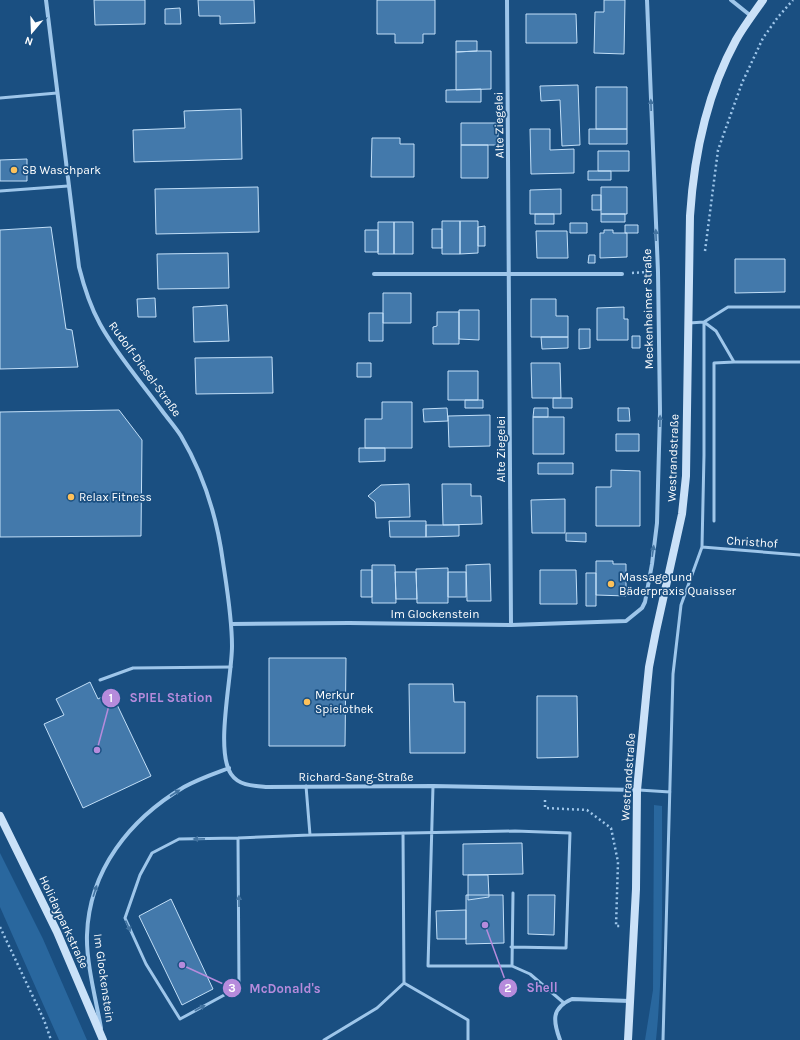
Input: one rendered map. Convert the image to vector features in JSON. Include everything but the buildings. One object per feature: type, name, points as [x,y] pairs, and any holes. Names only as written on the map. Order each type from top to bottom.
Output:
[{"type":"main road","name":"Westrandstraße","points":[[628,1040],[636,889],[637,790],[650,667],[662,599],[680,521],[686,476],[690,216],[692,189],[703,122],[712,91],[737,39],[763,0]]},
{"type":"main road","name":"Holidayparkstraße","points":[[0,816],[57,932],[103,1040]]},
{"type":"street","name":"Rudolf-Diesel-Straße","points":[[46,0],[79,267],[87,297],[100,324],[115,348],[181,435],[197,466],[209,496],[220,538],[231,624]]},
{"type":"street","name":"Alte Ziegelei","points":[[507,0],[512,625]]},
{"type":"street","name":"Meckenheimer Straße","points":[[636,614],[645,602],[657,522],[660,412],[658,272],[647,0]]},
{"type":"street","points":[[731,0],[752,16]]},
{"type":"street","points":[[374,274],[622,274]]},
{"type":"street","name":"Im Glockenstein","points":[[231,624],[349,623],[512,625],[626,621],[636,614]]},
{"type":"street","points":[[228,768],[224,740],[232,668],[231,624]]},
{"type":"street","name":"Im Glockenstein","points":[[103,1040],[87,937],[88,916],[94,891],[112,854],[124,837],[140,819],[160,803],[184,788],[202,778],[228,768]]},
{"type":"street","name":"Richard-Sang-Straße","points":[[228,768],[231,774],[239,782],[250,786],[433,786],[637,790]]},
{"type":"street","points":[[560,1040],[554,1019],[557,1010],[564,1003],[572,999],[630,1001]]},
{"type":"lane","points":[[0,98],[57,94]]},
{"type":"lane","points":[[0,191],[68,186]]},
{"type":"lane","points":[[688,323],[704,322],[728,307],[800,307]]},
{"type":"lane","points":[[704,322],[716,331],[734,362]]},
{"type":"lane","points":[[663,1040],[673,674],[681,605],[702,547],[704,322]]},
{"type":"lane","points":[[714,521],[714,363],[800,362]]},
{"type":"lane","name":"Christhof","points":[[702,547],[800,555]]},
{"type":"lane","points":[[100,680],[134,668],[232,668]]},
{"type":"lane","points":[[306,786],[310,835]]},
{"type":"lane","points":[[433,786],[428,966],[512,966],[530,974],[564,1003]]},
{"type":"lane","points":[[637,790],[670,792]]},
{"type":"lane","points":[[238,838],[239,987],[180,1019],[146,964],[125,918],[140,875],[152,853],[179,839],[431,832],[570,833],[566,948],[511,947]]},
{"type":"lane","points":[[324,1040],[377,1008],[404,983],[403,833]]},
{"type":"lane","points":[[512,966],[511,947],[513,893]]},
{"type":"lane","points":[[404,983],[468,1020],[468,1040]]},
{"type":"path","points":[[705,251],[718,150],[742,83],[764,38],[778,17],[793,0]]},
{"type":"path","points":[[622,274],[658,272]]},
{"type":"path","points":[[545,789],[545,808],[586,810],[611,828],[618,862],[616,926],[634,927]]},
{"type":"path","points":[[0,927],[44,1020],[51,1040]]},
{"type":"shaded area","points":[[654,805],[662,806],[662,923],[659,1011],[656,1040],[645,1040],[653,990]]},
{"type":"shaded area","points":[[0,853],[43,939],[87,1040],[59,1040],[0,907]]},
{"type":"place","name":"SB Waschpark","points":[[14,170]]},
{"type":"place","name":"Relax Fitness","points":[[71,497]]},
{"type":"place","name":"Massage und Bäderpraxis Quaisser","points":[[611,584]]},
{"type":"place","name":"Merkur Spielothek","points":[[307,702]]},
{"type":"place","name":"SPIEL Station","points":[[97,750]]},
{"type":"place","name":"Shell","points":[[485,925]]},
{"type":"place","name":"McDonald's","points":[[182,965]]}]
